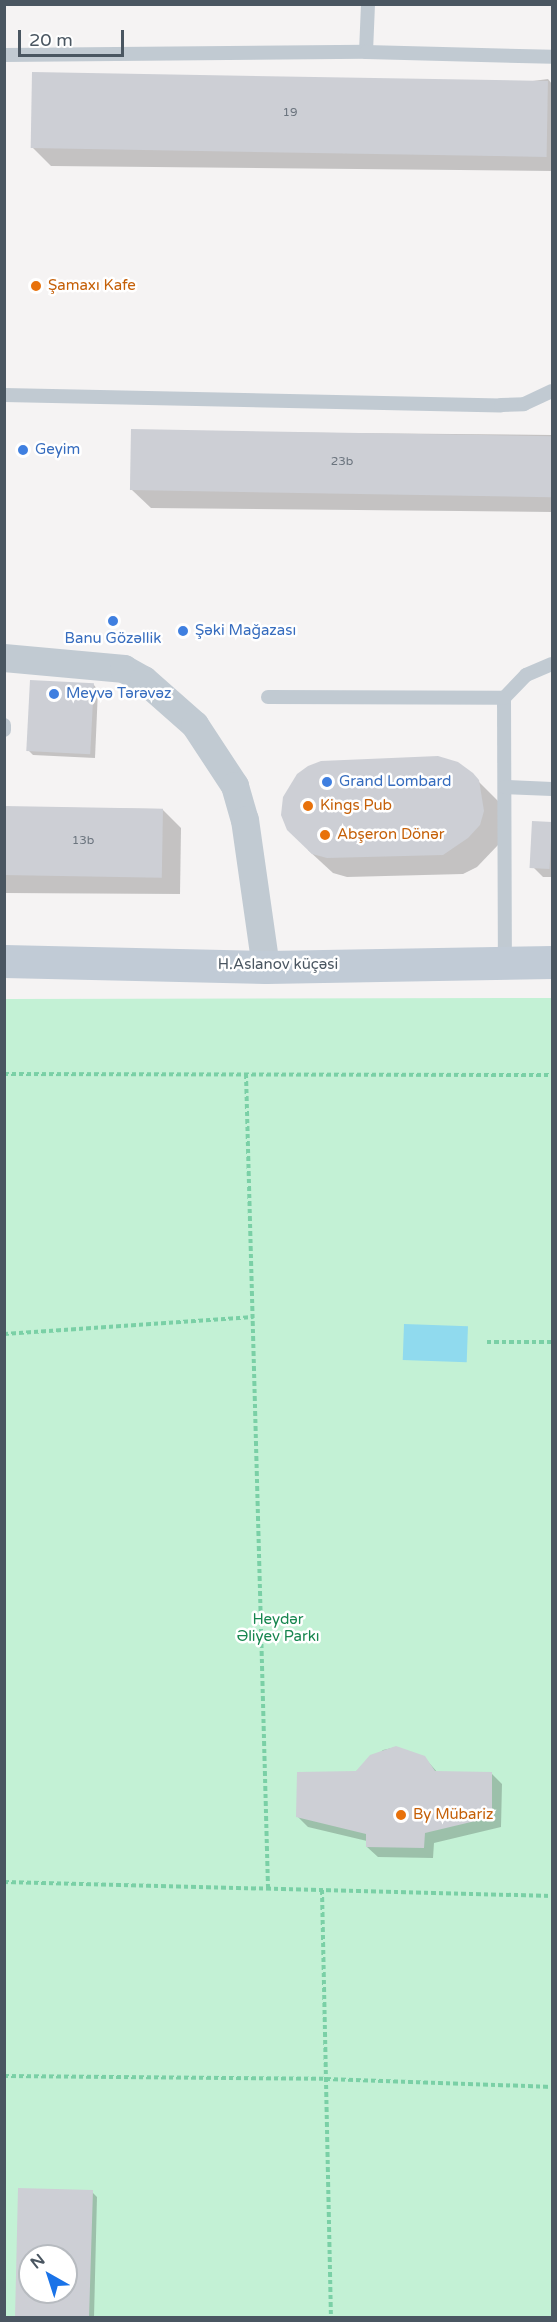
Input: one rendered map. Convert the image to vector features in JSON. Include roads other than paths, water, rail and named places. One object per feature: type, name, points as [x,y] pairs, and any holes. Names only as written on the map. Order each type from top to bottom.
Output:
[{"type":"street","points":[[4,658],[124,669],[144,680],[195,725],[235,786],[245,820],[266,967]]},
{"type":"street","name":"H.Aslanov küçəsi","points":[[4,961],[266,967],[552,962]]},
{"type":"lane","points":[[366,52],[368,4]]},
{"type":"lane","points":[[4,55],[366,52],[552,57]]},
{"type":"lane","points":[[4,395],[501,405],[524,404],[552,391]]},
{"type":"lane","points":[[505,963],[504,698],[526,675],[552,664]]},
{"type":"lane","points":[[268,697],[504,698]]},
{"type":"lane","points":[[4,724],[4,730]]},
{"type":"lane","points":[[505,787],[552,789]]},
{"type":"water","points":[[404,1324],[468,1326],[467,1362],[403,1360]]},
{"type":"place","name":"Şamaxı Kafe","points":[[36,286]]},
{"type":"place","name":"Geyim","points":[[23,450]]},
{"type":"place","name":"Banu Gözəllik","points":[[113,621]]},
{"type":"place","name":"Şəki Mağazası","points":[[183,631]]},
{"type":"place","name":"Meyvə Tərəvəz","points":[[54,694]]},
{"type":"place","name":"Grand Lombard","points":[[327,782]]},
{"type":"place","name":"Kings Pub","points":[[308,806]]},
{"type":"place","name":"Abşeron Dönər","points":[[325,835]]},
{"type":"place","name":"By Mübariz","points":[[401,1815]]},
{"type":"park label","name":"Heydər Əliyev Parkı","points":[[278,1628]]}]
